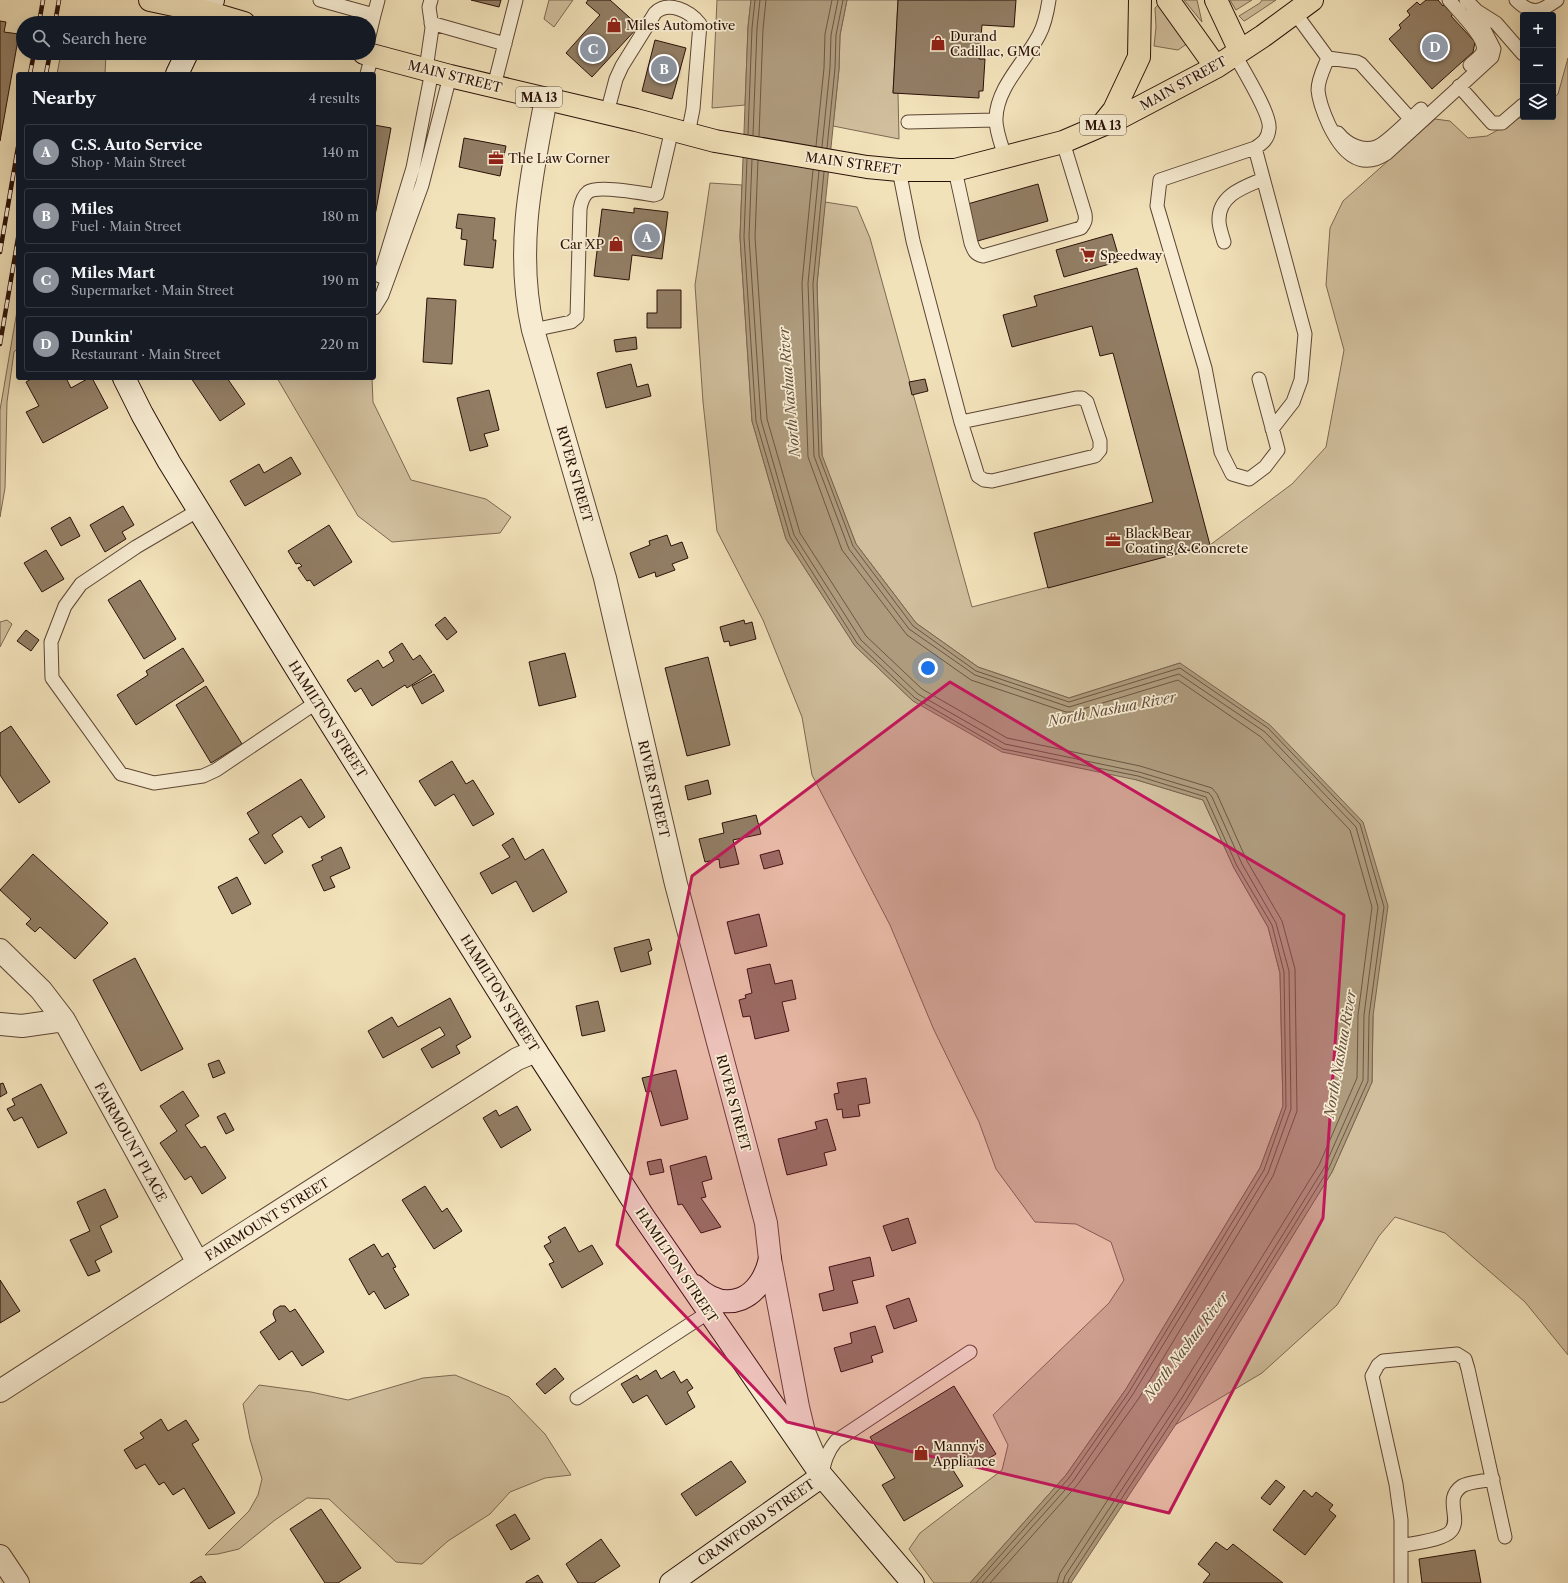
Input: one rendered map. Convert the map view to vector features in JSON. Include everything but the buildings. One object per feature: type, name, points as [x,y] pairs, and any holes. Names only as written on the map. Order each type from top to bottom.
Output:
[{"type":"main road","points":[[150,0],[220,16]]},
{"type":"main road","points":[[1102,125],[1114,110],[1139,57],[1140,0]]},
{"type":"main road","points":[[1168,0],[1216,67]]},
{"type":"main road","points":[[1216,0],[1238,53]]},
{"type":"main road","name":"MAIN STREET","points":[[376,56],[715,141],[866,167],[899,170],[955,170],[1063,142],[1121,117],[1216,67],[1295,14],[1312,0]]},
{"type":"street","points":[[178,72],[184,60]]},
{"type":"street","name":"RIVER STREET","points":[[546,99],[529,184],[525,230],[525,287],[528,308],[533,330],[605,578],[676,884],[766,1223],[770,1259],[803,1425],[822,1476]]},
{"type":"street","name":"HAMILTON STREET","points":[[125,380],[166,456],[317,702],[536,1051],[643,1216],[822,1476],[913,1583]]},
{"type":"street","name":"FAIRMOUNT PLACE","points":[[0,950],[41,990],[64,1020],[198,1263]]},
{"type":"street","points":[[0,1024],[22,1026],[64,1020]]},
{"type":"street","name":"FAIRMOUNT STREET","points":[[0,1391],[511,1064],[536,1051]]},
{"type":"street","points":[[685,1276],[698,1289],[710,1297],[719,1301],[739,1300],[753,1292],[759,1285],[768,1269],[770,1259]]},
{"type":"street","name":"CRAWFORD STREET","points":[[671,1583],[822,1476]]},
{"type":"street","points":[[0,1556],[18,1583]]},
{"type":"lane","points":[[320,0],[374,15],[378,0]]},
{"type":"lane","points":[[376,305],[382,295],[416,203],[436,72],[429,8],[431,0]]},
{"type":"lane","points":[[494,86],[516,0]]},
{"type":"lane","points":[[1005,157],[995,120],[1002,94],[1039,36],[1045,22],[1049,0]]},
{"type":"lane","points":[[1413,122],[1482,54],[1484,45],[1479,35],[1448,0]]},
{"type":"lane","points":[[1516,0],[1525,8],[1540,11],[1557,0]]},
{"type":"lane","points":[[1328,58],[1322,73],[1318,90],[1324,114],[1332,126],[1346,141],[1364,149],[1378,147],[1459,86],[1494,53],[1492,44],[1469,4]]},
{"type":"lane","points":[[1469,4],[1481,15],[1496,23],[1519,50]]},
{"type":"lane","points":[[533,330],[571,322],[577,317],[580,209],[584,196],[588,192],[600,189],[654,195],[657,194],[680,132],[693,109],[700,24],[689,12],[667,5],[660,8],[655,13],[622,66],[614,86],[607,113]]},
{"type":"lane","points":[[1295,14],[1328,58],[1357,62],[1361,64],[1413,122]]},
{"type":"lane","points":[[431,23],[505,44]]},
{"type":"lane","points":[[1238,53],[1265,112],[1270,128],[1265,141],[1255,148],[1160,180],[1157,206],[1205,368],[1221,452],[1232,474],[1249,479],[1265,467],[1278,450],[1259,379]]},
{"type":"lane","points":[[376,289],[413,168],[436,72]]},
{"type":"lane","points":[[1459,86],[1492,122],[1502,123],[1520,108]]},
{"type":"lane","points":[[908,122],[995,120]]},
{"type":"lane","points":[[955,170],[971,243],[974,252],[977,255],[983,256],[1081,228],[1085,224],[1085,214],[1063,142]]},
{"type":"lane","points":[[1255,148],[1305,334],[1301,380],[1293,402],[1272,429]]},
{"type":"lane","points":[[899,170],[913,241],[962,422],[978,476],[988,481],[1095,456],[1100,450],[1100,441],[1087,402],[1082,398],[962,422]]},
{"type":"lane","points":[[1224,242],[1219,221],[1221,206],[1232,192],[1263,179]]},
{"type":"lane","points":[[199,510],[136,547],[81,584],[65,606],[51,642],[52,678],[121,774],[154,783],[204,776],[216,770],[317,702]]},
{"type":"lane","points":[[577,1398],[709,1312]]},
{"type":"lane","points":[[822,1476],[828,1451],[836,1441],[970,1352]]},
{"type":"lane","points":[[1401,1583],[1401,1520],[1396,1484],[1372,1376],[1378,1365],[1383,1362],[1457,1354],[1464,1359],[1468,1369],[1505,1537]]},
{"type":"lane","points":[[1401,1546],[1445,1536],[1451,1531],[1456,1522],[1453,1510],[1453,1498],[1458,1491],[1463,1485],[1492,1479]]},
{"type":"highlighted area","points":[[950,682],[1344,915],[1323,1218],[1169,1513],[787,1422],[617,1245],[692,876]]},
{"type":"shaded area","points":[[549,0],[573,0],[554,27],[544,19]]},
{"type":"shaded area","points":[[717,0],[751,0],[748,27],[745,105],[712,108]]},
{"type":"shaded area","points":[[847,0],[898,0],[893,93],[898,93],[899,139],[833,126],[839,69],[840,35]]},
{"type":"shaded area","points":[[1184,0],[1197,0],[1202,22]]},
{"type":"shaded area","points":[[1230,0],[1252,0],[1236,10]]},
{"type":"shaded area","points":[[1262,0],[1276,0],[1244,21],[1239,16],[1260,3]]},
{"type":"shaded area","points":[[1160,5],[1188,43],[1178,50],[1154,46],[1156,27],[1155,8]]},
{"type":"shaded area","points":[[1568,58],[1568,1355],[1525,1302],[1445,1233],[1395,1217],[1379,1236],[1337,1305],[1262,1373],[1175,1425],[1332,1172],[1372,1082],[1373,1016],[1180,663],[1069,698],[978,667],[916,623],[856,544],[822,456],[817,284],[825,202],[857,207],[870,238],[972,607],[1210,545],[1292,484],[1326,447],[1344,350],[1326,285],[1330,228],[1343,201],[1435,119],[1450,121],[1468,138],[1487,136],[1520,118],[1520,120],[1556,120],[1556,96],[1558,94]]},
{"type":"shaded area","points":[[60,60],[106,60],[105,72],[57,72]]},
{"type":"shaded area","points":[[710,183],[742,185],[740,237],[752,421],[786,539],[855,646],[913,701],[1137,780],[1203,800],[1234,868],[1268,927],[1280,973],[1283,1106],[1260,1168],[1126,1389],[1066,1475],[970,1583],[934,1583],[909,1549],[920,1533],[1002,1470],[1008,1445],[993,1415],[1109,1303],[1124,1280],[1111,1242],[1076,1224],[1035,1222],[996,1169],[979,1122],[934,1030],[890,925],[812,775],[802,717],[763,620],[717,531],[703,402],[695,285]]},
{"type":"shaded area","points":[[16,317],[16,350],[14,352],[7,402],[5,488],[0,517],[0,410]]},
{"type":"shaded area","points":[[278,380],[372,380],[373,402],[411,480],[486,499],[511,517],[500,533],[392,542],[358,516]]},
{"type":"shaded area","points":[[7,620],[12,624],[0,647],[0,622]]},
{"type":"shaded area","points":[[455,1375],[509,1397],[545,1434],[571,1475],[545,1478],[510,1492],[490,1514],[448,1541],[422,1564],[396,1562],[329,1499],[307,1498],[275,1520],[239,1549],[218,1554],[205,1555],[249,1511],[258,1495],[262,1479],[250,1439],[243,1404],[259,1385],[311,1392],[348,1400],[423,1378]]},
{"type":"water","name":"North Nashua River","points":[[751,0],[847,0],[840,35],[839,69],[817,284],[822,455],[856,544],[916,623],[978,667],[1069,698],[1180,663],[1270,725],[1363,822],[1388,906],[1373,1016],[1372,1082],[1332,1172],[1190,1403],[1071,1583],[970,1583],[1066,1475],[1126,1389],[1260,1168],[1283,1106],[1280,973],[1268,927],[1234,868],[1203,800],[1137,780],[1002,752],[913,701],[855,646],[786,539],[752,421],[740,237],[748,27]]},
{"type":"railway","points":[[40,16],[43,0]]},
{"type":"railway","points":[[56,16],[59,0]]},
{"type":"railway","points":[[30,72],[33,60]]},
{"type":"railway","points":[[46,72],[49,60]]},
{"type":"railway","points":[[0,252],[16,159]]},
{"type":"railway","points":[[0,344],[16,250]]},
{"type":"place","name":"Miles Automotive","points":[[614,25]]},
{"type":"place","name":"Durand Cadillac, GMC","points":[[938,43]]},
{"type":"place","name":"Dunkin'","points":[[1435,47]]},
{"type":"place","name":"Miles Mart","points":[[593,49]]},
{"type":"place","name":"Miles","points":[[664,69]]},
{"type":"place","name":"The Law Corner","points":[[496,158]]},
{"type":"place","name":"C.S. Auto Service","points":[[647,237]]},
{"type":"place","name":"Car XP","points":[[616,244]]},
{"type":"place","name":"Speedway","points":[[1088,255]]},
{"type":"place","name":"Black Bear Coating & Concrete","points":[[1113,540]]},
{"type":"place","name":"Manny's Appliance","points":[[921,1453]]}]
